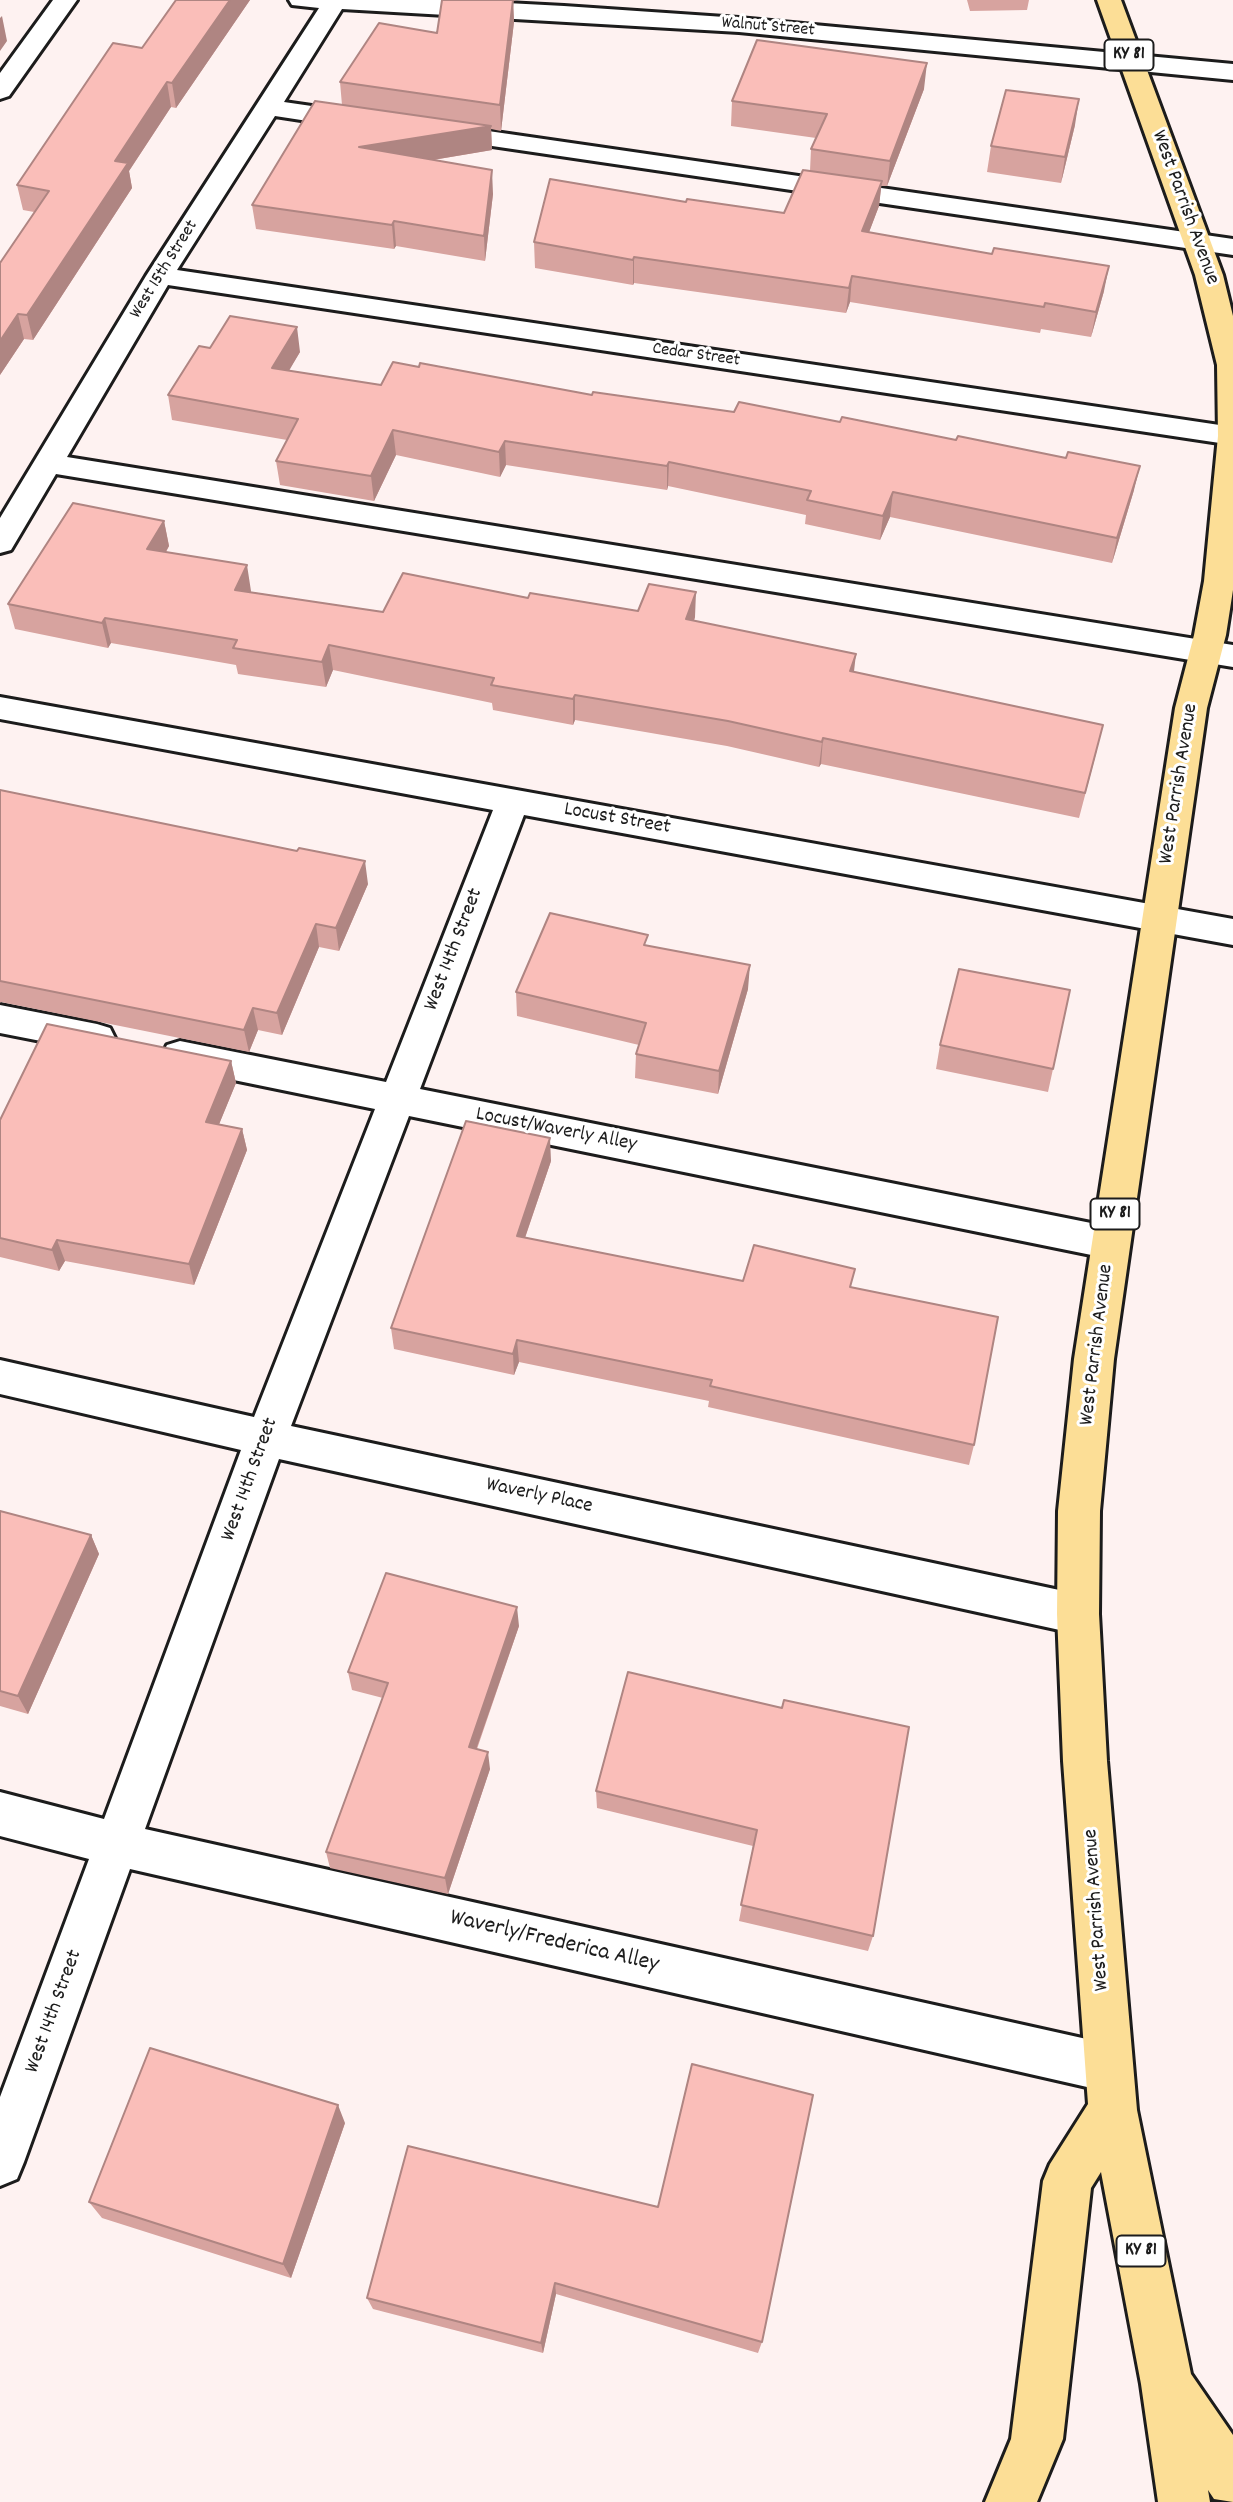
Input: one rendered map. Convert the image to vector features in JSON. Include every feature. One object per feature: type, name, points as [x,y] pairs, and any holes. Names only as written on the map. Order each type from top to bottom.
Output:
[{"type":"main road","name":"West Parrish Avenue","points":[[1109,0],[1197,242],[1221,318],[1231,365],[1233,436],[1219,581],[1219,654],[1191,708],[1094,1359],[1079,1511],[1078,1614],[1085,1761],[1111,2089],[1167,2384],[1184,2502]]},
{"type":"main road","points":[[1011,2502],[1037,2440],[1067,2181],[1111,2089]]},
{"type":"main road","points":[[1167,2384],[1233,2480]]},
{"type":"street","points":[[0,91],[65,0]]},
{"type":"street","name":"Walnut Street","points":[[302,0],[563,6],[1233,72]]},
{"type":"street","name":"West 15th Street","points":[[0,543],[160,276],[336,1]]},
{"type":"street","points":[[268,107],[391,125]]},
{"type":"street","points":[[418,129],[1233,247]]},
{"type":"street","name":"Cedar Street","points":[[160,276],[1233,436]]},
{"type":"street","points":[[48,463],[1219,654]]},
{"type":"street","name":"Locust Street","points":[[0,708],[1233,932]]},
{"type":"street","name":"West 14th Street","points":[[0,2162],[266,1438],[513,801]]},
{"type":"street","name":"Locust/Waverly Alley","points":[[0,1019],[1111,1243]]},
{"type":"street","name":"Waverly Place","points":[[0,1377],[266,1438],[1078,1614]]},
{"type":"street","name":"Waverly/Frederica Alley","points":[[0,1814],[1111,2089]]},
{"type":"building","points":[[176,0],[230,0],[172,83],[167,82],[115,161],[128,163],[27,315],[18,314],[0,341],[0,263],[49,191],[17,185],[113,43],[142,48]]},
{"type":"building","points":[[442,0],[513,0],[500,105],[340,82],[379,23],[437,33]]},
{"type":"building","points":[[757,40],[927,63],[890,161],[811,149],[827,114],[732,101]]},
{"type":"building","points":[[1006,90],[1079,99],[1065,157],[991,146]]},
{"type":"building","points":[[315,101],[491,126],[359,147],[492,170],[484,236],[394,221],[392,225],[252,205]]},
{"type":"building","points":[[803,170],[882,181],[862,231],[992,254],[994,248],[1109,266],[1096,312],[1045,303],[1044,307],[852,276],[849,288],[634,257],[633,260],[534,242],[550,179],[686,202],[687,199],[784,213]]},
{"type":"building","points":[[230,316],[297,327],[272,368],[381,385],[393,362],[419,367],[420,363],[592,395],[593,392],[734,412],[739,402],[840,422],[842,417],[956,440],[958,436],[1066,458],[1068,452],[1140,466],[1117,538],[893,492],[883,516],[807,500],[811,491],[669,462],[667,466],[505,441],[499,452],[393,430],[371,476],[276,461],[298,419],[168,395],[199,346],[210,348]]},
{"type":"building","points":[[73,503],[164,521],[147,549],[247,565],[235,590],[383,612],[403,573],[528,598],[530,593],[638,611],[649,584],[696,592],[686,619],[856,654],[850,671],[1103,725],[1085,793],[823,738],[822,742],[728,721],[575,695],[573,699],[491,685],[494,678],[329,645],[322,662],[233,648],[237,640],[105,618],[102,623],[8,604]]},
{"type":"building","points":[[0,790],[297,851],[299,848],[365,861],[336,928],[316,924],[277,1013],[253,1008],[244,1030],[0,981]]},
{"type":"building","points":[[550,913],[648,935],[644,945],[750,965],[719,1071],[636,1054],[646,1023],[516,992]]},
{"type":"building","points":[[959,969],[1070,990],[1053,1069],[940,1045]]},
{"type":"building","points":[[47,1024],[231,1061],[206,1122],[242,1129],[189,1264],[57,1240],[52,1250],[0,1238],[0,1120]]},
{"type":"building","points":[[466,1121],[550,1138],[517,1236],[743,1281],[754,1245],[855,1269],[850,1287],[998,1317],[974,1445],[710,1386],[712,1380],[517,1340],[513,1354],[391,1328]]},
{"type":"building","points":[[0,1511],[91,1535],[18,1696],[0,1691]]},
{"type":"building","points":[[386,1573],[517,1607],[469,1747],[488,1752],[445,1878],[326,1852],[388,1683],[348,1672]]},
{"type":"building","points":[[628,1672],[782,1708],[784,1700],[909,1727],[873,1936],[741,1905],[757,1830],[596,1791]]},
{"type":"building","points":[[150,2048],[338,2105],[283,2264],[89,2202]]},
{"type":"building","points":[[692,2064],[813,2095],[762,2342],[555,2283],[541,2343],[367,2298],[408,2146],[658,2207]]}]
